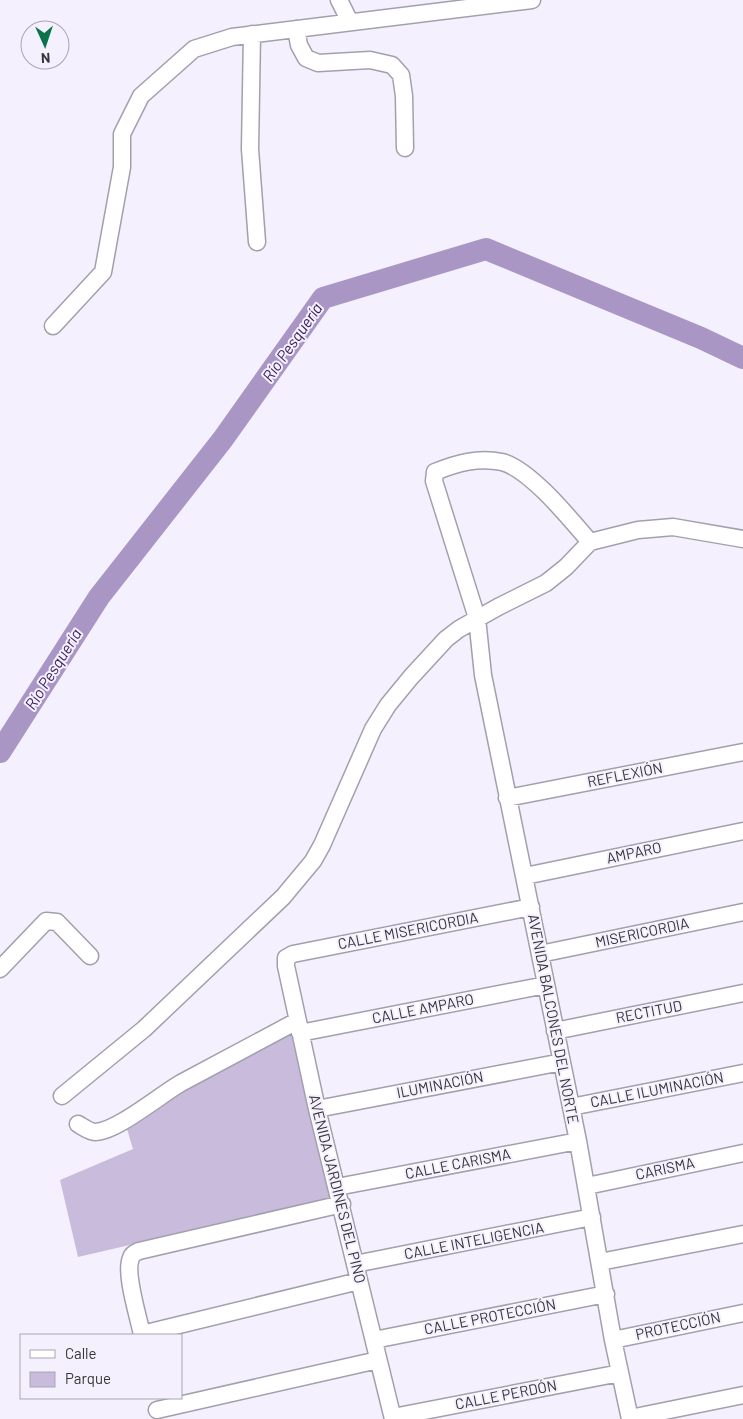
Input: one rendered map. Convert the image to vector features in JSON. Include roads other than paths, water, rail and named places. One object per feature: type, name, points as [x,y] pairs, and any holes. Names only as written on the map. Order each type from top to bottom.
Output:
[{"type":"street","points":[[339,0],[350,22]]},
{"type":"street","points":[[54,326],[103,272],[122,167],[122,134],[141,96],[194,49],[232,37],[252,34],[532,0]]},
{"type":"street","points":[[296,29],[299,45],[306,58],[318,63],[370,60],[392,65],[401,75],[404,96],[405,148]]},
{"type":"street","points":[[252,34],[250,149],[257,242]]},
{"type":"street","name":"AVENIDA BALCONES DEL NORTE","points":[[590,542],[557,504],[525,474],[504,462],[480,460],[461,462],[435,472],[434,481],[477,618],[482,674],[525,876],[587,1186],[613,1340],[630,1419]]},
{"type":"street","points":[[62,1096],[144,1029],[283,897],[312,861],[322,845],[373,729],[388,705],[446,639],[477,618],[546,583],[566,567],[590,542],[638,530],[673,527],[743,539]]},
{"type":"street","name":"REFLEXIÓN","points":[[507,798],[743,752]]},
{"type":"street","name":"AMPARO","points":[[525,876],[743,831]]},
{"type":"street","name":"CALLE MISERICORDIA","points":[[286,958],[293,954],[531,906]]},
{"type":"street","name":"MISERICORDIA","points":[[540,954],[743,912]]},
{"type":"street","points":[[0,969],[46,921],[57,922],[90,956]]},
{"type":"street","name":"AVENIDA JARDINES DEL PINO","points":[[286,958],[298,1027],[317,1109],[342,1204],[393,1418]]},
{"type":"street","name":"CALLE AMPARO","points":[[78,1124],[93,1132],[104,1131],[132,1117],[164,1092],[298,1027],[546,986]]},
{"type":"street","name":"RECTITUD","points":[[555,1031],[743,993]]},
{"type":"street","name":"ILUMINACIÓN","points":[[317,1109],[562,1062]]},
{"type":"street","name":"CALLE ILUMINACIÓN","points":[[571,1107],[743,1073]]},
{"type":"street","name":"CALLE CARISMA","points":[[337,1187],[578,1141]]},
{"type":"street","name":"CARISMA","points":[[587,1186],[743,1153]]},
{"type":"street","points":[[342,1204],[139,1250],[132,1255],[129,1274],[142,1334],[359,1281]]},
{"type":"street","name":"CALLE INTELIGENCIA","points":[[355,1264],[592,1217]]},
{"type":"street","points":[[600,1262],[743,1234]]},
{"type":"street","name":"CALLE PROTECCIÓN","points":[[374,1340],[606,1294]]},
{"type":"street","name":"PROTECCIÓN","points":[[613,1340],[743,1313]]},
{"type":"street","points":[[157,1409],[378,1360]]},
{"type":"street","name":"CALLE PERDÓN","points":[[393,1418],[620,1373]]},
{"type":"street","points":[[630,1419],[743,1394]]},
{"type":"waterway","name":"Río Pesquería","points":[[0,752],[99,597],[223,439],[323,298],[486,249],[701,338],[743,358]]}]
